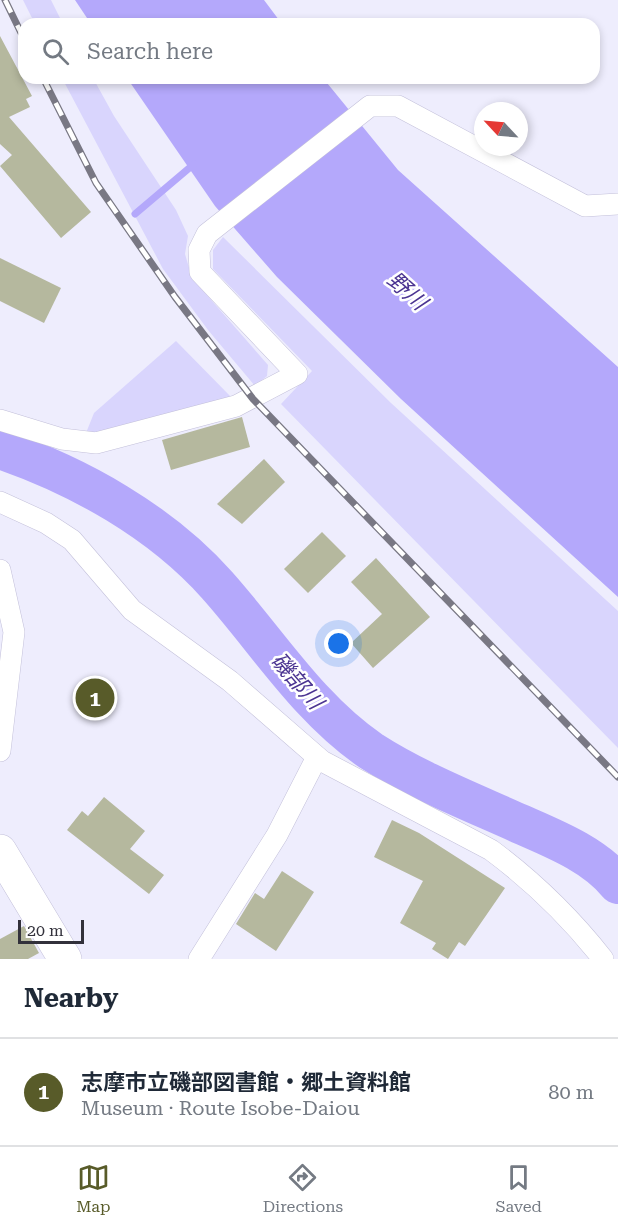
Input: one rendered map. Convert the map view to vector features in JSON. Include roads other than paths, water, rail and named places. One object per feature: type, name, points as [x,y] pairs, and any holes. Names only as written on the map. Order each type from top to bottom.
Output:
[{"type":"main road","points":[[0,852],[65,959]]},
{"type":"street","points":[[0,420],[62,439],[96,443],[236,406],[297,374],[200,272],[199,250],[207,234],[370,106],[398,106],[585,206],[618,204]]},
{"type":"street","points":[[0,502],[46,523],[72,540],[132,610],[230,681],[317,757],[491,850],[534,884],[583,933],[603,959]]},
{"type":"street","points":[[0,570],[14,632],[0,751]]},
{"type":"street","points":[[200,959],[277,835],[317,757]]},
{"type":"water","points":[[75,0],[264,0],[278,18],[87,18]]},
{"type":"water","name":"野川","points":[[131,84],[328,84],[398,170],[618,367],[618,597],[401,399],[277,277],[215,206]]},
{"type":"waterway","points":[[135,214],[194,164]]},
{"type":"waterway","name":"磯部川","points":[[0,449],[89,487],[145,521],[171,541],[217,585],[289,673],[327,715],[371,751],[424,781],[572,848],[597,864],[618,884]]},
{"type":"railway","points":[[5,0],[18,27]]},
{"type":"railway","points":[[46,84],[96,183],[175,297],[253,399],[618,777]]},
{"type":"place","name":"志摩市立磯部図書館・郷土資料館","points":[[95,698]]}]
